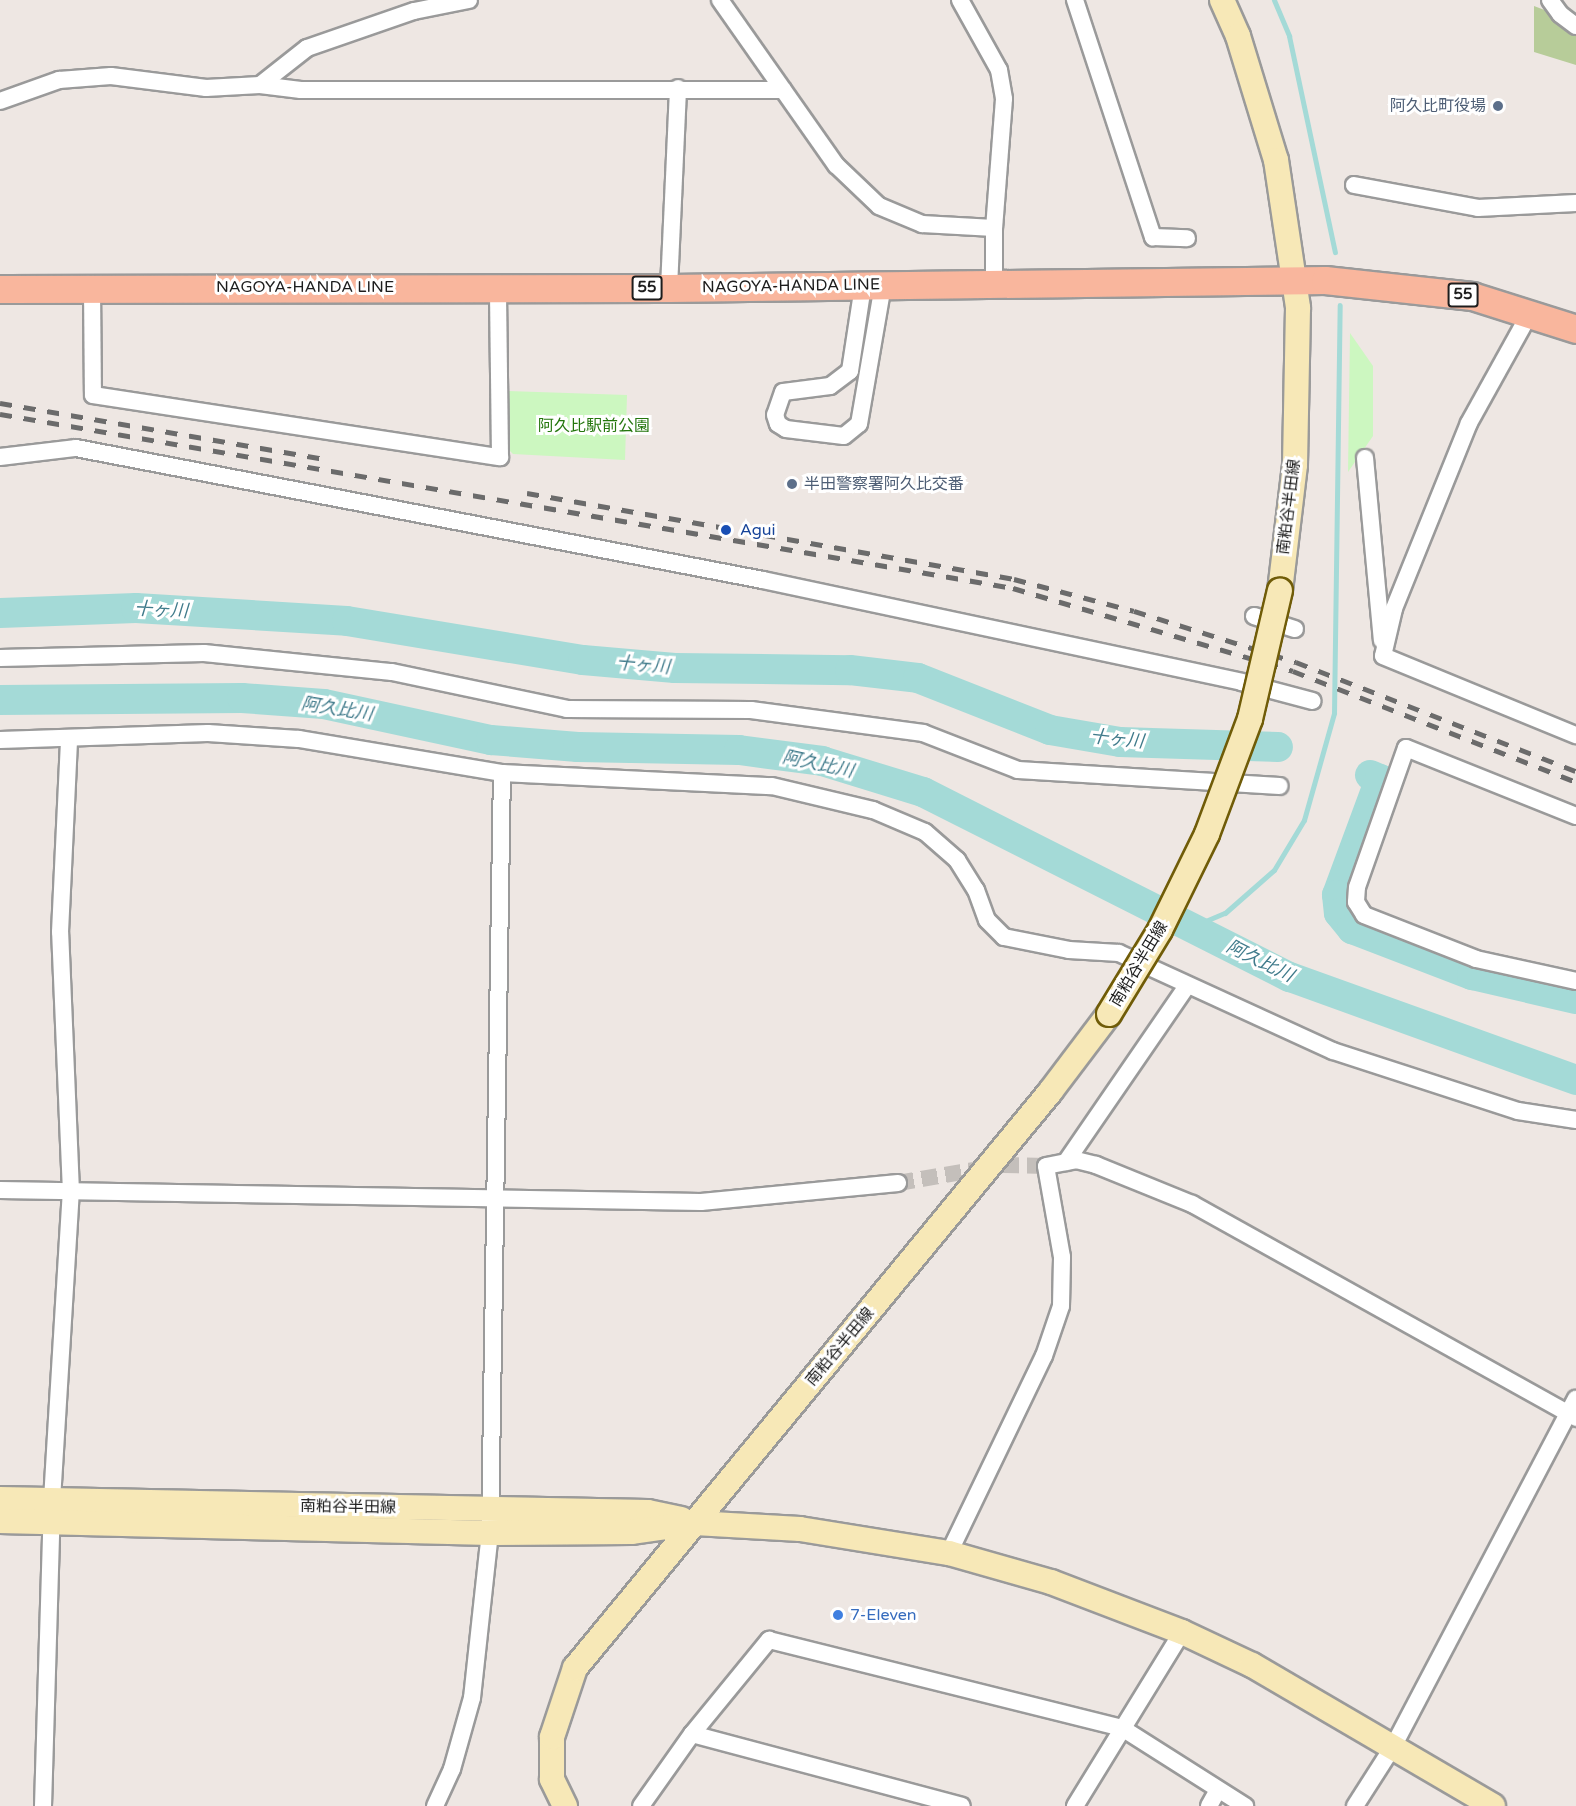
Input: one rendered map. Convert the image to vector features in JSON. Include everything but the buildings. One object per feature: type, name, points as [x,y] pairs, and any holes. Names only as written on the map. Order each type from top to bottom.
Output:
[{"type":"main road","name":"南粕谷半田線","points":[[0,1521],[52,1512],[490,1522],[648,1512],[695,1523],[1050,1092],[1109,1014],[1160,930],[1207,834],[1250,719],[1280,590],[1296,454],[1299,377],[1294,280],[1276,160],[1238,36],[1222,0]]},
{"type":"main road","name":"NAGOYA-HANDA LINE","points":[[0,289],[92,287],[669,288],[1339,280],[1472,296],[1576,328]]},
{"type":"main road","name":"南粕谷半田線","points":[[0,1499],[52,1512]]},
{"type":"main road","points":[[564,1806],[552,1779],[552,1737],[575,1668],[695,1523],[800,1529],[949,1553],[1051,1582],[1182,1632],[1252,1665],[1394,1745],[1493,1806]]},
{"type":"street","points":[[260,85],[307,48],[414,11],[469,0]]},
{"type":"street","points":[[720,0],[836,165],[879,206],[922,224],[993,228]]},
{"type":"street","points":[[960,0],[999,70],[1004,99],[993,228],[994,285]]},
{"type":"street","points":[[1075,0],[1153,237],[1187,238]]},
{"type":"street","points":[[1550,0],[1560,14],[1576,26]]},
{"type":"street","points":[[0,101],[59,80],[100,77],[206,88],[260,85],[312,90],[678,88],[783,90]]},
{"type":"street","points":[[669,288],[678,88]]},
{"type":"street","points":[[1354,185],[1478,208],[1576,202]]},
{"type":"street","points":[[830,386],[842,380],[855,360],[873,286]]},
{"type":"street","points":[[864,404],[853,390],[830,386],[783,392],[777,407],[778,424],[786,429],[844,436],[860,424],[864,404],[873,286]]},
{"type":"street","points":[[92,287],[93,395],[500,457],[498,287]]},
{"type":"street","points":[[1383,656],[1394,609],[1469,423],[1530,313]]},
{"type":"street","points":[[0,457],[76,448],[763,580],[1241,681],[1313,701]]},
{"type":"street","points":[[1365,458],[1383,656]]},
{"type":"street","points":[[1254,616],[1294,629]]},
{"type":"street","points":[[0,658],[204,653],[392,672],[567,709],[751,710],[923,733],[1018,770],[1280,786]]},
{"type":"street","points":[[1383,656],[1576,735]]},
{"type":"street","points":[[0,740],[208,733],[299,739],[502,773],[772,786],[873,810],[925,832],[957,860],[976,890],[987,920],[1004,937],[1069,950],[1119,953],[1333,1051],[1518,1111],[1576,1120]]},
{"type":"street","points":[[43,1806],[52,1512],[71,1192],[60,932],[69,739]]},
{"type":"street","points":[[1576,816],[1406,748],[1357,887],[1356,902],[1364,915],[1476,959],[1576,981]]},
{"type":"street","points":[[435,1806],[452,1769],[472,1698],[490,1522],[502,773]]},
{"type":"street","points":[[1066,1162],[1187,986]]},
{"type":"street","points":[[949,1553],[1044,1356],[1061,1306],[1062,1257],[1046,1166],[1076,1160],[1096,1165],[1192,1204],[1572,1416]]},
{"type":"street","points":[[0,1190],[701,1202],[898,1183]]},
{"type":"street","points":[[1355,1806],[1394,1745],[1572,1416],[1576,1399]]},
{"type":"street","points":[[1075,1806],[1182,1632]]},
{"type":"street","points":[[641,1806],[692,1734],[769,1640],[1122,1728],[1245,1806]]},
{"type":"street","points":[[692,1734],[962,1806]]},
{"type":"street","points":[[1209,1806],[1218,1790]]},
{"type":"green space","points":[[1534,6],[1576,22],[1576,65],[1534,52]]},
{"type":"green space","points":[[1350,333],[1373,366],[1373,436],[1348,472]]},
{"type":"green space","name":"阿久比駅前公園","points":[[508,391],[627,395],[625,460],[513,454],[508,449]]},
{"type":"waterway","points":[[1274,0],[1289,36],[1335,252]]},
{"type":"waterway","points":[[1189,928],[1225,913],[1274,870],[1304,820],[1334,713],[1340,305]]},
{"type":"waterway","name":"十ヶ川","points":[[0,613],[136,608],[347,621],[583,660],[675,668],[850,670],[918,678],[1050,730],[1120,742],[1278,747]]},
{"type":"waterway","name":"阿久比川","points":[[0,700],[242,698],[324,704],[491,740],[578,747],[739,750],[822,761],[923,792],[1290,977],[1576,1080]]},
{"type":"waterway","name":"十ヶ川","points":[[1370,775],[1380,779],[1337,895],[1339,913],[1352,929],[1472,975],[1576,999]]},
{"type":"tunnel","points":[[898,1183],[1003,1165],[1046,1166]]},
{"type":"railway","points":[[0,403],[323,459]]},
{"type":"railway","points":[[0,414],[1013,588],[1293,671],[1576,782]]},
{"type":"railway","points":[[527,493],[1014,579],[1134,611],[1296,662],[1576,771]]},
{"type":"place","name":"阿久比町役場","points":[[1498,106]]},
{"type":"place","name":"半田警察署阿久比交番","points":[[792,484]]},
{"type":"place","name":"Agui","points":[[726,530]]},
{"type":"place","name":"7-Eleven","points":[[838,1615]]}]
